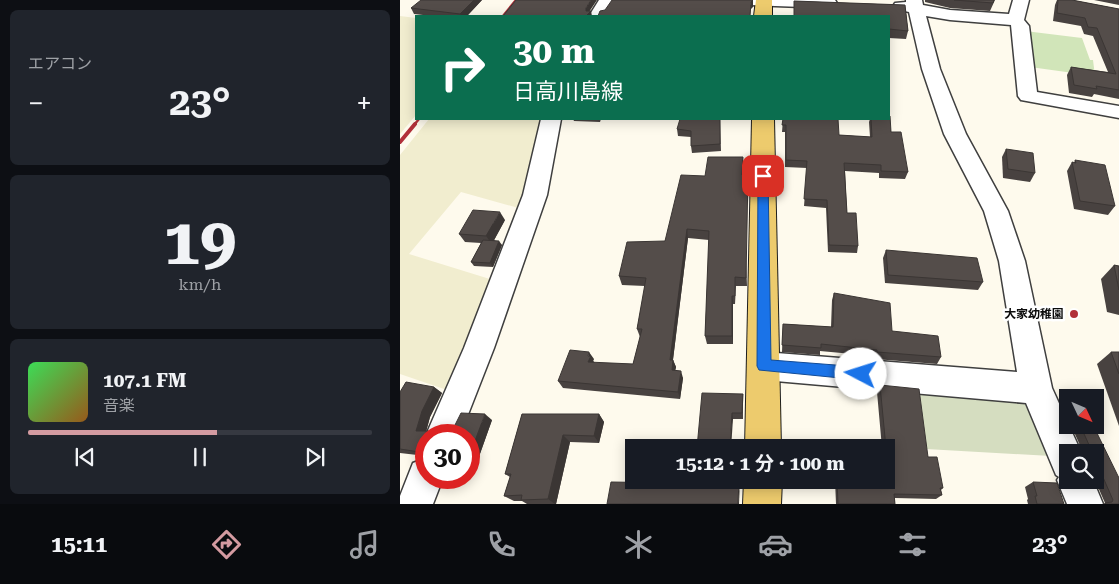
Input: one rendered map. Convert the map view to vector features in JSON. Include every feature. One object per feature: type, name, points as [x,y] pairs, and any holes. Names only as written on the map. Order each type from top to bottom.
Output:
[{"type":"main road","points":[[763,15],[764,0]]},
{"type":"main road","points":[[763,120],[763,439]]},
{"type":"main road","points":[[762,504],[763,489]]},
{"type":"street","points":[[598,15],[608,0]]},
{"type":"street","points":[[750,0],[842,4]]},
{"type":"street","points":[[1021,0],[1016,20],[1020,26],[1028,96],[1119,112]]},
{"type":"street","points":[[881,5],[915,4],[950,15],[1016,20]]},
{"type":"street","points":[[915,4],[930,69],[955,134],[996,211],[1012,261],[1036,388],[1060,444]]},
{"type":"street","points":[[448,424],[479,348],[535,195],[551,120]]},
{"type":"street","points":[[764,366],[1036,388]]},
{"type":"street","points":[[415,504],[421,489]]},
{"type":"street","points":[[1079,489],[1085,504]]},
{"type":"shaded area","points":[[400,16],[415,18],[415,116],[400,134]]},
{"type":"shaded area","points":[[428,120],[545,120],[522,209],[461,192],[409,254],[493,280],[450,391],[400,374],[400,155]]},
{"type":"green space","points":[[1025,31],[1082,38],[1090,60],[1093,60],[1095,76],[1030,67]]},
{"type":"green space","points":[[918,388],[1025,397],[1051,456],[926,449]]},
{"type":"building","points":[[421,0],[474,0],[460,14],[411,8]]},
{"type":"building","points":[[516,0],[591,0],[586,11],[591,11],[587,15],[504,15]]},
{"type":"building","points":[[612,0],[753,0],[751,2],[750,15],[598,15],[600,11],[605,10]]},
{"type":"building","points":[[954,0],[994,0],[993,3]]},
{"type":"building","points":[[1058,0],[1072,0],[1119,9],[1119,90],[1074,85],[1071,67],[1116,74],[1097,28],[1088,27],[1085,18],[1057,13]]},
{"type":"building","points":[[794,1],[905,5],[908,31],[890,29],[890,15],[794,15]]},
{"type":"building","points":[[890,116],[891,132],[901,132],[908,172],[881,171],[881,165],[844,163],[847,213],[856,213],[858,246],[829,245],[827,200],[804,199],[807,161],[786,160],[786,125],[782,125],[783,120],[838,120],[839,135],[872,137],[871,120],[890,120]]},
{"type":"building","points":[[680,120],[720,120],[720,144],[691,146],[691,131],[677,129]]},
{"type":"building","points":[[1006,149],[1033,153],[1035,173],[1008,169]]},
{"type":"building","points":[[708,157],[743,157],[742,175],[748,175],[746,278],[735,277],[735,296],[732,296],[732,336],[705,336],[709,231],[687,229],[670,360],[673,360],[672,370],[681,371],[678,392],[558,381],[570,350],[589,352],[588,356],[591,356],[588,362],[633,364],[642,329],[637,329],[646,278],[619,276],[627,242],[665,241],[681,175],[705,176]]},
{"type":"building","points":[[1075,160],[1105,165],[1115,206],[1080,201],[1072,162],[1076,163]]},
{"type":"building","points":[[473,210],[500,212],[486,236],[459,234]]},
{"type":"building","points":[[483,240],[499,241],[490,263],[471,262]]},
{"type":"building","points":[[886,250],[977,258],[983,282],[888,275]]},
{"type":"building","points":[[1114,265],[1119,266],[1119,290]]},
{"type":"building","points":[[834,293],[890,303],[892,331],[938,336],[941,357],[877,352],[877,350],[821,344],[821,348],[782,345],[783,324],[833,327]]},
{"type":"building","points":[[1111,352],[1119,352],[1119,374]]},
{"type":"building","points":[[406,382],[434,387],[422,411],[418,424],[415,424],[415,451],[400,449],[400,392]]},
{"type":"building","points":[[880,385],[919,389],[928,457],[937,457],[943,488],[940,488],[942,495],[894,494],[895,504],[838,504],[837,489],[895,489],[895,439],[885,439]]},
{"type":"building","points":[[702,393],[743,394],[742,413],[732,413],[731,439],[698,439]]},
{"type":"building","points":[[461,413],[485,414],[480,427],[480,424],[456,424]]},
{"type":"building","points":[[522,414],[599,414],[594,436],[563,435],[548,499],[521,500],[522,495],[504,496],[511,474],[505,474]]},
{"type":"building","points":[[1084,434],[1097,434],[1102,444],[1089,444]]},
{"type":"building","points":[[1104,447],[1119,478],[1119,504],[1105,503],[1112,502],[1113,500],[1104,480]]},
{"type":"building","points":[[611,482],[625,482],[625,489],[739,489],[738,504],[607,504]]},
{"type":"building","points":[[1033,482],[1057,483],[1064,504],[1037,504],[1035,496],[1037,496]]},
{"type":"railway","points":[[504,15],[516,0]]},
{"type":"railway","points":[[414,125],[418,120]]},
{"type":"railway","points":[[400,142],[415,124]]},
{"type":"place","name":"大家幼稚園","points":[[1074,314]]},
{"type":"route","points":[[763,176],[764,366],[861,374]]}]
